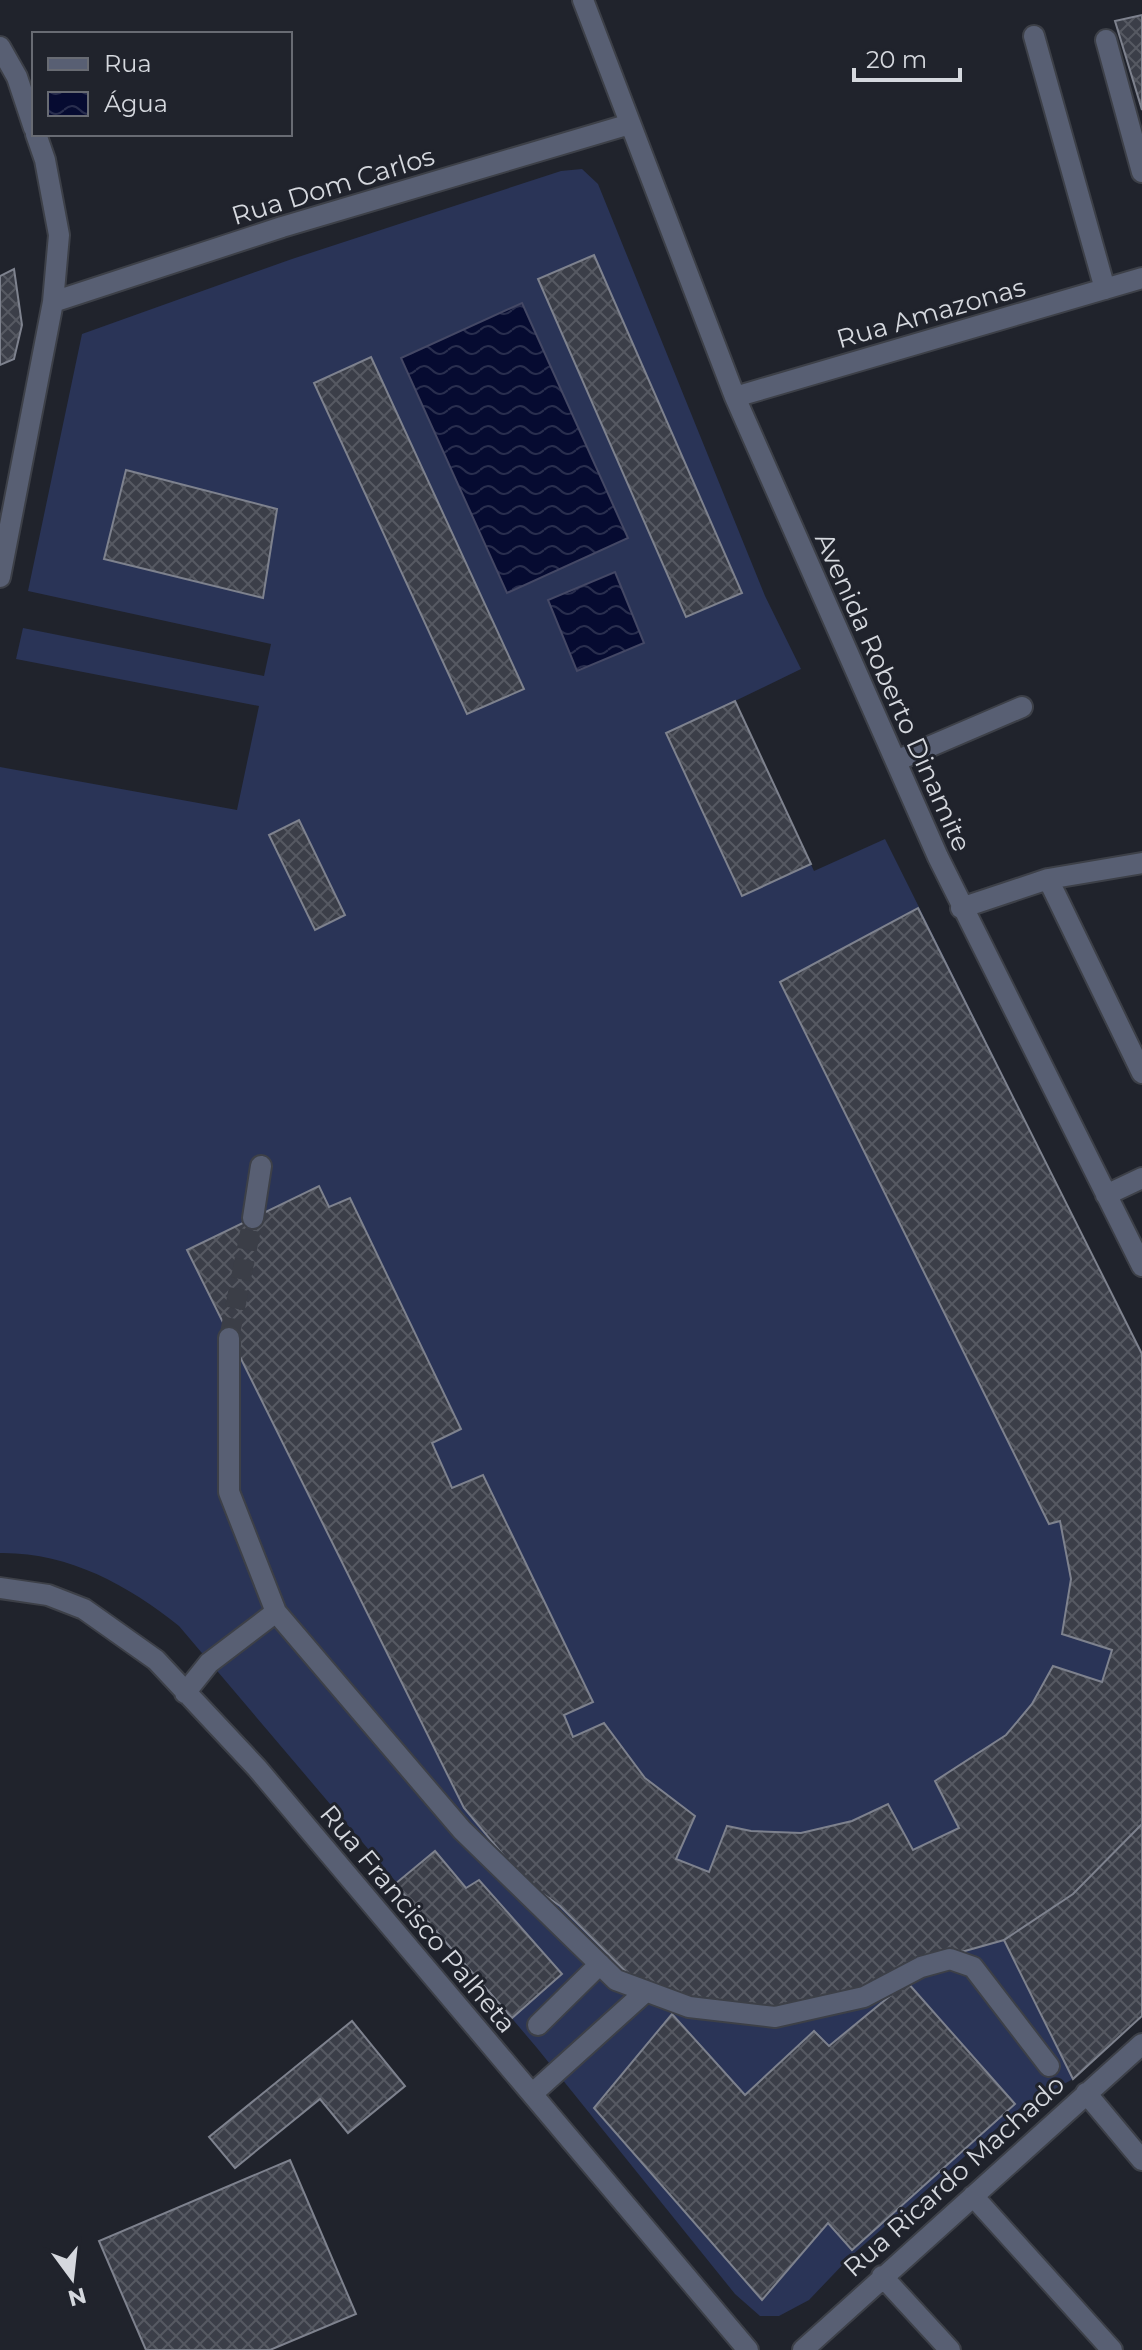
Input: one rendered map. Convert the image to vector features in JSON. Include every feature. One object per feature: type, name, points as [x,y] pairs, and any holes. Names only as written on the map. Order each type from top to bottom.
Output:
[{"type":"street","name":"Avenida Roberto Dinamite","points":[[583,0],[735,397],[961,908],[1142,1266]]},
{"type":"street","points":[[1034,36],[1105,289]]},
{"type":"street","points":[[1106,40],[1142,172]]},
{"type":"street","points":[[0,47],[17,77],[32,122]]},
{"type":"street","name":"Rua Dom Carlos","points":[[53,302],[282,227],[630,124]]},
{"type":"street","points":[[0,577],[53,302],[59,235],[45,160],[37,136]]},
{"type":"street","name":"Rua Amazonas","points":[[735,397],[1105,289],[1140,286]]},
{"type":"street","points":[[896,761],[1022,707]]},
{"type":"street","points":[[961,908],[1048,879],[1142,863]]},
{"type":"street","points":[[1048,879],[1142,1073]]},
{"type":"street","points":[[253,1218],[261,1166]]},
{"type":"street","points":[[1106,1195],[1142,1178]]},
{"type":"street","points":[[229,1338],[229,1492],[276,1612],[462,1830],[616,1980],[644,1993],[689,2007],[775,2017],[864,1997],[921,1967],[950,1959],[973,1967],[1049,2066]]},
{"type":"street","name":"Rua Francisco Palheta","points":[[0,1588],[48,1595],[84,1609],[156,1660],[257,1768],[748,2350]]},
{"type":"street","points":[[185,1693],[209,1663],[276,1612]]},
{"type":"street","points":[[538,2025],[600,1964]]},
{"type":"street","points":[[532,2094],[644,1993]]},
{"type":"street","name":"Rua Ricardo Machado","points":[[803,2350],[1142,2044]]},
{"type":"street","points":[[1086,2093],[1142,2160]]},
{"type":"street","points":[[973,2196],[1112,2350]]},
{"type":"street","points":[[882,2276],[950,2350]]},
{"type":"shaded area","points":[[582,169],[598,184],[765,596],[801,669],[735,701],[814,871],[885,839],[1142,1354],[1142,2016],[1073,2079],[1020,2108],[851,2256],[809,2300],[779,2316],[760,2316],[735,2294],[537,2048],[179,1626],[139,1597],[96,1574],[49,1558],[0,1553],[0,767],[237,810],[259,706],[16,659],[23,628],[264,676],[271,644],[28,591],[82,334],[292,259],[561,171]]},
{"type":"water","points":[[522,303],[628,538],[507,593],[401,358]]},
{"type":"water","points":[[615,572],[644,643],[577,671],[548,600]]},
{"type":"building","points":[[1142,15],[1142,110],[1115,21]]},
{"type":"building","points":[[594,255],[742,593],[686,617],[538,279]]},
{"type":"building","points":[[14,269],[22,325],[14,359],[0,365],[0,276]]},
{"type":"building","points":[[371,357],[524,689],[467,714],[314,383]]},
{"type":"building","points":[[126,470],[277,509],[263,598],[104,559]]},
{"type":"building","points":[[735,701],[811,864],[742,896],[666,733]]},
{"type":"building","points":[[299,820],[345,915],[315,930],[269,835]]},
{"type":"building","points":[[918,908],[1142,1354],[1142,1824],[1073,1894],[1004,1940],[947,1956],[858,1993],[807,2005],[746,2009],[682,2000],[632,1978],[560,1906],[525,1881],[464,1808],[187,1250],[319,1186],[329,1207],[350,1198],[461,1429],[432,1443],[452,1488],[483,1475],[593,1702],[564,1715],[573,1737],[604,1723],[645,1778],[695,1816],[676,1859],[709,1872],[727,1826],[751,1831],[801,1833],[852,1821],[888,1804],[913,1850],[959,1828],[935,1781],[1006,1735],[1032,1704],[1053,1666],[1102,1682],[1112,1650],[1062,1634],[1071,1579],[1060,1521],[1049,1524],[780,982]]},
{"type":"building","points":[[1142,1824],[1142,2016],[1073,2079],[1004,1940],[1073,1894]]},
{"type":"building","points":[[435,1851],[466,1888],[479,1880],[562,1974],[512,2018],[395,1884]]},
{"type":"building","points":[[907,1982],[1015,2104],[852,2250],[828,2223],[762,2300],[594,2108],[672,2014],[745,2095],[814,2031],[829,2046]]},
{"type":"building","points":[[352,2021],[405,2086],[348,2133],[320,2099],[235,2168],[209,2137]]},
{"type":"building","points":[[290,2160],[356,2314],[270,2350],[146,2350],[99,2241]]},
{"type":"tunnel","points":[[229,1338],[253,1218]]}]
